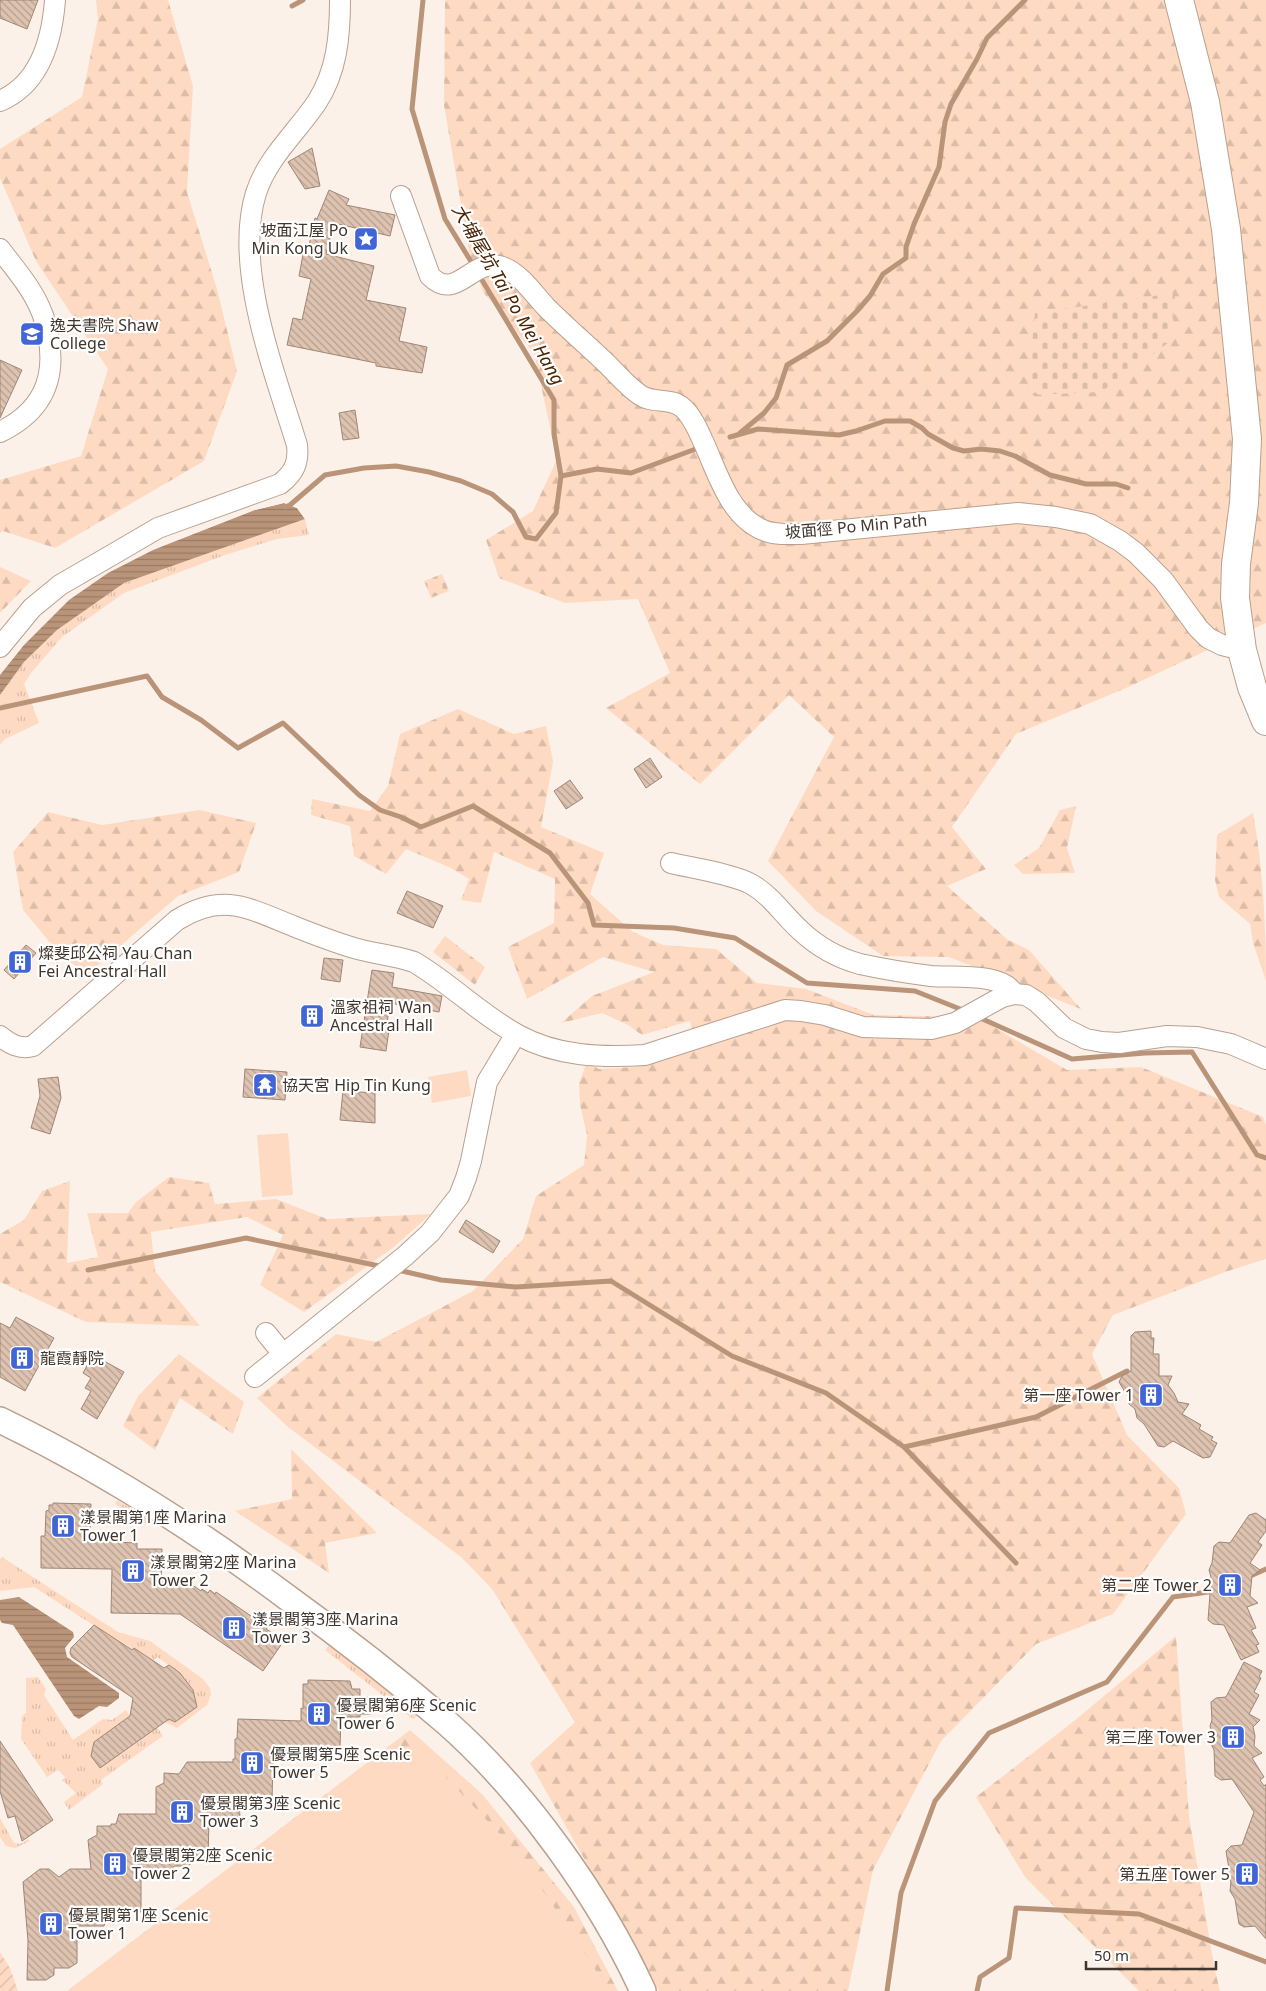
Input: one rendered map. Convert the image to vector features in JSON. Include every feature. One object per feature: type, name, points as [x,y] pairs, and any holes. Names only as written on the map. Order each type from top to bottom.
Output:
[{"type":"main road","points":[[1179,0],[1216,159],[1226,229],[1247,439],[1246,472],[1235,579],[1238,625],[1242,650],[1252,687],[1266,721]]},
{"type":"street","points":[[0,101],[9,97],[28,82],[40,63],[51,34],[55,0]]},
{"type":"street","points":[[0,646],[32,608],[60,585],[158,528],[280,484],[289,477],[296,467],[298,445],[253,290],[249,250],[251,215],[256,192],[265,173],[279,151],[318,100],[336,62],[340,26],[340,0]]},
{"type":"street","name":"坡面徑 Po Min Path","points":[[401,196],[430,276],[436,282],[452,285],[482,266],[498,265],[513,273],[642,397],[672,402],[684,408],[697,429],[728,497],[742,516],[763,530],[801,534],[1018,513],[1056,517],[1090,524],[1120,541],[1150,566],[1163,580],[1198,628],[1208,638],[1222,645],[1242,650]]},
{"type":"street","points":[[0,249],[30,290],[43,313],[51,359],[49,376],[42,396],[21,420],[0,432]]},
{"type":"street","points":[[670,863],[752,884],[781,908],[808,937],[821,947],[844,959],[877,968],[932,976],[986,979],[1008,987],[1005,997]]},
{"type":"street","points":[[0,1037],[20,1047],[33,1046],[177,920],[193,910],[222,904],[250,908],[354,948],[400,957],[414,962],[516,1034],[552,1049],[578,1054],[621,1056],[655,1052],[785,1010],[816,1013],[854,1025],[874,1028],[931,1029],[947,1026],[965,1019],[1005,997],[1026,996],[1037,1002],[1064,1028],[1086,1039],[1119,1043],[1167,1036],[1208,1038],[1231,1044],[1266,1059]]},
{"type":"street","points":[[255,1377],[430,1234],[458,1196],[466,1178],[486,1082],[516,1034]]},
{"type":"street","points":[[266,1333],[283,1354]]},
{"type":"street","points":[[0,1420],[84,1463],[185,1526],[253,1572],[326,1626],[448,1724],[512,1791],[570,1864],[619,1943],[644,1991]]},
{"type":"green space","points":[[96,0],[168,0],[193,86],[187,192],[217,289],[237,371],[204,461],[55,548],[3,531],[0,533],[0,480],[81,456],[108,369],[36,261],[0,178],[0,149],[82,97],[98,19]]},
{"type":"green space","points":[[445,0],[1266,0],[1266,623],[1126,688],[1016,734],[952,827],[986,869],[947,886],[1008,940],[1029,950],[1081,1009],[949,957],[883,956],[816,911],[768,861],[834,737],[789,695],[700,784],[606,708],[670,673],[638,599],[565,603],[499,578],[486,540],[533,511],[557,459],[534,353],[483,292],[469,251],[444,105]]},
{"type":"green space","points":[[1175,293],[1172,340],[1101,392],[1027,395],[1035,313]]},
{"type":"green space","points":[[305,519],[309,535],[277,539],[225,555],[124,593],[62,637],[24,684],[39,723],[5,739],[0,745],[0,695],[24,662],[57,630],[124,583]]},
{"type":"green space","points":[[0,567],[31,581],[0,613]]},
{"type":"green space","points":[[442,574],[449,591],[431,598],[424,581]]},
{"type":"green space","points":[[458,709],[514,734],[546,726],[553,762],[541,827],[604,853],[590,894],[633,932],[663,945],[716,949],[757,983],[806,989],[874,1015],[977,1017],[1067,1070],[1141,1067],[1263,1117],[1266,1125],[1266,1259],[1225,1272],[1113,1315],[1092,1354],[1127,1435],[1179,1488],[1186,1514],[1113,1614],[1036,1644],[941,1741],[873,1870],[848,1991],[659,1991],[530,1763],[575,1722],[492,1589],[461,1557],[288,1427],[257,1398],[336,1334],[376,1342],[473,1291],[523,1239],[536,1196],[584,1165],[587,1135],[580,1105],[579,1083],[587,1062],[599,1069],[635,1067],[695,1047],[690,1021],[642,1035],[628,1025],[602,1013],[561,1023],[592,996],[654,972],[603,957],[527,999],[508,947],[554,923],[555,879],[494,852],[481,903],[461,900],[469,879],[451,868],[406,849],[386,874],[354,856],[350,826],[311,815],[312,799],[370,811],[388,786],[400,734]]},
{"type":"green space","points":[[1076,806],[1067,848],[1075,873],[1023,874],[1014,865],[1039,848],[1060,810]]},
{"type":"green space","points":[[200,810],[256,823],[239,872],[178,896],[89,973],[63,958],[23,910],[13,852],[48,812],[102,825]]},
{"type":"green space","points":[[1253,813],[1263,897],[1266,981],[1253,943],[1250,924],[1219,897],[1215,880],[1217,835]]},
{"type":"green space","points":[[445,936],[485,967],[475,985],[433,952]]},
{"type":"green space","points":[[467,1070],[471,1096],[432,1103],[428,1077]]},
{"type":"green space","points":[[288,1133],[293,1195],[262,1197],[257,1135]]},
{"type":"green space","points":[[169,1177],[209,1183],[215,1204],[276,1199],[327,1219],[431,1214],[395,1246],[304,1312],[260,1285],[283,1235],[247,1217],[151,1232],[155,1271],[200,1326],[86,1322],[0,1282],[0,1234],[24,1220],[42,1191],[70,1181],[67,1263],[98,1257],[87,1213],[128,1213],[136,1202]]},
{"type":"green space","points":[[179,1354],[244,1402],[233,1434],[180,1398],[155,1450],[123,1426],[138,1396]]},
{"type":"green space","points":[[291,1449],[377,1533],[325,1543],[329,1573],[235,1511],[292,1499]]},
{"type":"green space","points":[[117,1500],[151,1521],[148,1525],[115,1504]]},
{"type":"green space","points":[[2,1557],[118,1632],[150,1641],[203,1679],[210,1688],[211,1694],[207,1705],[177,1728],[164,1722],[169,1719],[176,1722],[197,1707],[193,1689],[180,1673],[157,1657],[154,1661],[134,1648],[132,1650],[34,1587],[0,1591],[0,1559]]},
{"type":"green space","points":[[1176,1636],[1189,1816],[1214,1966],[1220,1991],[1139,1991],[1025,1877],[976,1797],[1074,1721]]},
{"type":"green space","points":[[329,1645],[418,1715],[413,1719],[325,1650]]},
{"type":"green space","points":[[38,1677],[46,1689],[44,1695],[73,1740],[103,1719],[112,1720],[126,1710],[130,1716],[94,1742],[91,1756],[99,1767],[157,1727],[163,1736],[101,1780],[103,1784],[69,1810],[64,1802],[76,1793],[62,1780],[65,1777],[58,1770],[47,1777],[21,1739],[22,1716],[26,1713],[26,1678]]},
{"type":"green space","points":[[410,1730],[482,1794],[574,1907],[618,1991],[67,1991]]},
{"type":"green space","points":[[391,1745],[422,1752],[517,1852],[594,1967],[606,1991],[67,1991]]},
{"type":"green space","points":[[0,1818],[14,1843],[20,1844],[28,1839],[30,1841],[15,1848],[6,1846],[0,1837]]},
{"type":"green space","points":[[0,1952],[10,1968],[18,1991],[0,1991]]},
{"type":"shaded area","points":[[284,503],[297,508],[305,519],[124,583],[57,630],[24,662],[0,695],[0,675],[24,645],[69,600],[108,573],[153,550],[255,510]]},
{"type":"shaded area","points":[[19,1597],[73,1632],[74,1637],[65,1648],[67,1657],[119,1693],[119,1698],[107,1707],[99,1706],[79,1719],[74,1716],[13,1625],[2,1623],[0,1620],[0,1600]]},
{"type":"pier","points":[[284,501],[298,506],[307,518],[305,519],[297,508],[284,503],[255,510],[261,506]]},
{"type":"building","points":[[0,0],[38,0],[27,29],[0,18]]},
{"type":"building","points":[[312,148],[320,186],[305,189],[288,162]]},
{"type":"building","points":[[329,190],[349,199],[346,205],[395,215],[390,236],[334,223],[326,254],[374,266],[366,300],[406,308],[399,341],[427,347],[422,373],[376,366],[376,363],[287,345],[293,318],[302,320],[311,279],[299,276],[304,249],[308,250],[315,218],[317,219]]},
{"type":"building","points":[[0,360],[22,370],[0,418]]},
{"type":"building","points":[[355,410],[359,438],[343,440],[339,413]]},
{"type":"building","points":[[650,758],[662,777],[646,788],[634,769]]},
{"type":"building","points":[[570,780],[583,798],[566,809],[554,791]]},
{"type":"building","points":[[407,891],[443,906],[433,928],[397,913]]},
{"type":"building","name":"燦斐邱公祠 Yau Chan Fei Ancestral Hall","points":[[26,945],[36,953],[14,979],[4,970]]},
{"type":"building","points":[[324,958],[343,960],[340,982],[321,979]]},
{"type":"building","points":[[372,970],[394,973],[392,987],[442,996],[439,1012],[390,1003],[386,1030],[389,1030],[386,1051],[360,1047]]},
{"type":"building","name":"協天宮 Hip Tin Kung","points":[[245,1069],[287,1072],[285,1100],[243,1097]]},
{"type":"building","points":[[58,1077],[61,1098],[50,1134],[31,1128],[40,1096],[38,1079]]},
{"type":"building","points":[[343,1091],[375,1093],[375,1123],[340,1120]]},
{"type":"building","points":[[466,1220],[500,1241],[493,1253],[459,1232]]},
{"type":"building","name":"龍霞靜院","points":[[16,1317],[54,1338],[25,1391],[0,1377],[0,1323],[10,1328]]},
{"type":"building","name":"第一座 Tower 1","points":[[1151,1331],[1151,1338],[1154,1338],[1153,1354],[1159,1354],[1159,1376],[1172,1376],[1168,1385],[1178,1402],[1189,1404],[1182,1414],[1201,1425],[1199,1429],[1213,1437],[1211,1440],[1217,1443],[1210,1457],[1203,1458],[1173,1441],[1164,1447],[1158,1446],[1144,1424],[1137,1418],[1135,1409],[1129,1404],[1128,1397],[1119,1382],[1122,1376],[1131,1371],[1131,1336],[1135,1332]]},
{"type":"building","points":[[93,1355],[124,1372],[97,1419],[81,1409],[91,1391],[85,1388],[91,1378],[83,1373]]},
{"type":"building","points":[[53,1503],[91,1504],[90,1537],[113,1537],[113,1542],[137,1543],[137,1549],[162,1549],[161,1582],[188,1582],[201,1591],[202,1589],[208,1593],[210,1590],[215,1594],[216,1592],[267,1627],[266,1629],[271,1632],[268,1637],[281,1645],[263,1671],[180,1614],[111,1613],[112,1569],[41,1568],[41,1536],[45,1536],[46,1511],[49,1510],[49,1505],[53,1505]]},
{"type":"building","name":"第二座 Tower 2","points":[[1256,1513],[1266,1520],[1266,1531],[1258,1542],[1262,1545],[1250,1563],[1260,1570],[1252,1576],[1250,1596],[1258,1603],[1247,1607],[1256,1628],[1251,1630],[1259,1644],[1256,1645],[1259,1652],[1241,1660],[1224,1625],[1213,1624],[1208,1620],[1210,1594],[1208,1585],[1211,1577],[1209,1570],[1212,1563],[1214,1546],[1219,1542],[1230,1543],[1249,1515]]},
{"type":"building","points":[[94,1625],[164,1668],[169,1665],[180,1673],[193,1690],[197,1707],[175,1722],[169,1719],[100,1768],[91,1756],[94,1742],[130,1716],[133,1698],[72,1657],[70,1653],[71,1648]]},
{"type":"building","points":[[1244,1662],[1262,1671],[1259,1677],[1261,1678],[1254,1692],[1259,1695],[1249,1714],[1260,1720],[1253,1727],[1255,1736],[1254,1746],[1262,1753],[1252,1758],[1264,1777],[1260,1780],[1264,1786],[1266,1784],[1266,1939],[1255,1926],[1244,1927],[1239,1924],[1235,1899],[1230,1891],[1231,1882],[1228,1875],[1226,1851],[1231,1846],[1242,1845],[1254,1812],[1232,1779],[1221,1780],[1215,1776],[1214,1750],[1210,1742],[1212,1733],[1210,1726],[1212,1720],[1211,1702],[1216,1698],[1226,1697]]},
{"type":"building","points":[[308,1680],[350,1681],[352,1689],[360,1689],[360,1697],[371,1697],[371,1714],[360,1714],[360,1717],[341,1717],[340,1747],[334,1747],[334,1749],[305,1749],[305,1757],[273,1759],[272,1801],[239,1801],[240,1818],[209,1818],[208,1860],[195,1860],[188,1866],[174,1866],[171,1871],[141,1871],[141,1912],[128,1912],[120,1918],[107,1918],[104,1926],[77,1926],[77,1963],[69,1968],[54,1968],[54,1975],[46,1980],[27,1980],[28,1941],[23,1882],[40,1869],[49,1869],[59,1877],[70,1869],[91,1869],[88,1840],[97,1835],[97,1826],[116,1824],[119,1814],[156,1814],[156,1787],[164,1783],[164,1773],[179,1774],[187,1762],[233,1762],[233,1759],[235,1759],[238,1719],[301,1721],[303,1684],[308,1684]]},
{"type":"building","points":[[0,1741],[53,1820],[22,1841],[15,1816],[8,1818],[0,1791]]},
{"type":"waterway","points":[[292,6],[303,0]]},
{"type":"waterway","name":"大埔尾坑 Tai Po Mei Hang","points":[[423,0],[412,109],[445,219],[475,268]]},
{"type":"waterway","points":[[740,433],[764,413],[776,398],[787,365],[827,341],[870,296],[883,274],[906,258],[906,247],[914,224],[939,167],[945,122],[951,104],[987,38],[1025,0]]},
{"type":"waterway","name":"大埔尾坑 Tai Po Mei Hang","points":[[285,507],[290,505],[325,475],[364,468],[396,466],[429,472],[461,481],[492,494],[513,512],[526,537],[536,539],[556,513],[561,476],[554,434],[554,400],[479,275]]},
{"type":"waterway","points":[[730,437],[758,429],[839,435],[885,421],[910,421],[953,448],[964,451],[981,449],[1000,451],[1015,456],[1050,475],[1086,484],[1116,484],[1128,488]]},
{"type":"waterway","points":[[561,476],[597,469],[631,473],[701,447]]},
{"type":"waterway","points":[[0,708],[147,676],[162,697],[201,720],[238,748],[283,723],[359,795],[380,810],[401,817],[421,827],[473,806],[550,853],[588,903],[594,925],[674,928],[735,938],[807,983],[915,991],[965,1011]]},
{"type":"waterway","points":[[978,1017],[1072,1059],[1145,1053],[1192,1052],[1257,1155],[1266,1158]]},
{"type":"waterway","points":[[88,1270],[246,1238],[384,1267]]},
{"type":"waterway","points":[[398,1270],[441,1280],[516,1287],[611,1281],[732,1356],[826,1393],[904,1447],[1016,1563]]},
{"type":"waterway","points":[[904,1447],[1036,1417],[1127,1371]]},
{"type":"waterway","points":[[1248,1577],[1266,1569]]},
{"type":"waterway","points":[[887,1991],[901,1893],[935,1801],[989,1733],[1107,1682],[1173,1597],[1215,1591]]},
{"type":"waterway","points":[[977,1991],[980,1977],[1009,1958],[1016,1908],[1139,1914],[1266,1962]]},
{"type":"place","name":"坡面江屋 Po Min Kong Uk","points":[[366,239]]},
{"type":"place","name":"逸夫書院 Shaw College","points":[[32,334]]},
{"type":"place","name":"燦斐邱公祠 Yau Chan Fei Ancestral Hall","points":[[20,962]]},
{"type":"place","name":"溫家祖祠 Wan Ancestral Hall","points":[[312,1016]]},
{"type":"place","name":"協天宮 Hip Tin Kung","points":[[265,1085]]},
{"type":"place","name":"龍霞靜院","points":[[22,1358]]},
{"type":"place","name":"第一座 Tower 1","points":[[1151,1395]]},
{"type":"place","name":"漾景閣第1座 Marina Tower 1","points":[[63,1526]]},
{"type":"place","name":"漾景閣第2座 Marina Tower 2","points":[[133,1571]]},
{"type":"place","name":"第二座 Tower 2","points":[[1230,1585]]},
{"type":"place","name":"漾景閣第3座 Marina Tower 3","points":[[234,1628]]},
{"type":"place","name":"優景閣第6座 Scenic Tower 6","points":[[319,1714]]},
{"type":"place","name":"第三座 Tower 3","points":[[1233,1737]]},
{"type":"place","name":"優景閣第5座 Scenic Tower 5","points":[[252,1763]]},
{"type":"place","name":"優景閣第3座 Scenic Tower 3","points":[[182,1812]]},
{"type":"place","name":"優景閣第2座 Scenic Tower 2","points":[[115,1864]]},
{"type":"place","name":"第五座 Tower 5","points":[[1247,1874]]},
{"type":"place","name":"優景閣第1座 Scenic Tower 1","points":[[51,1924]]}]
